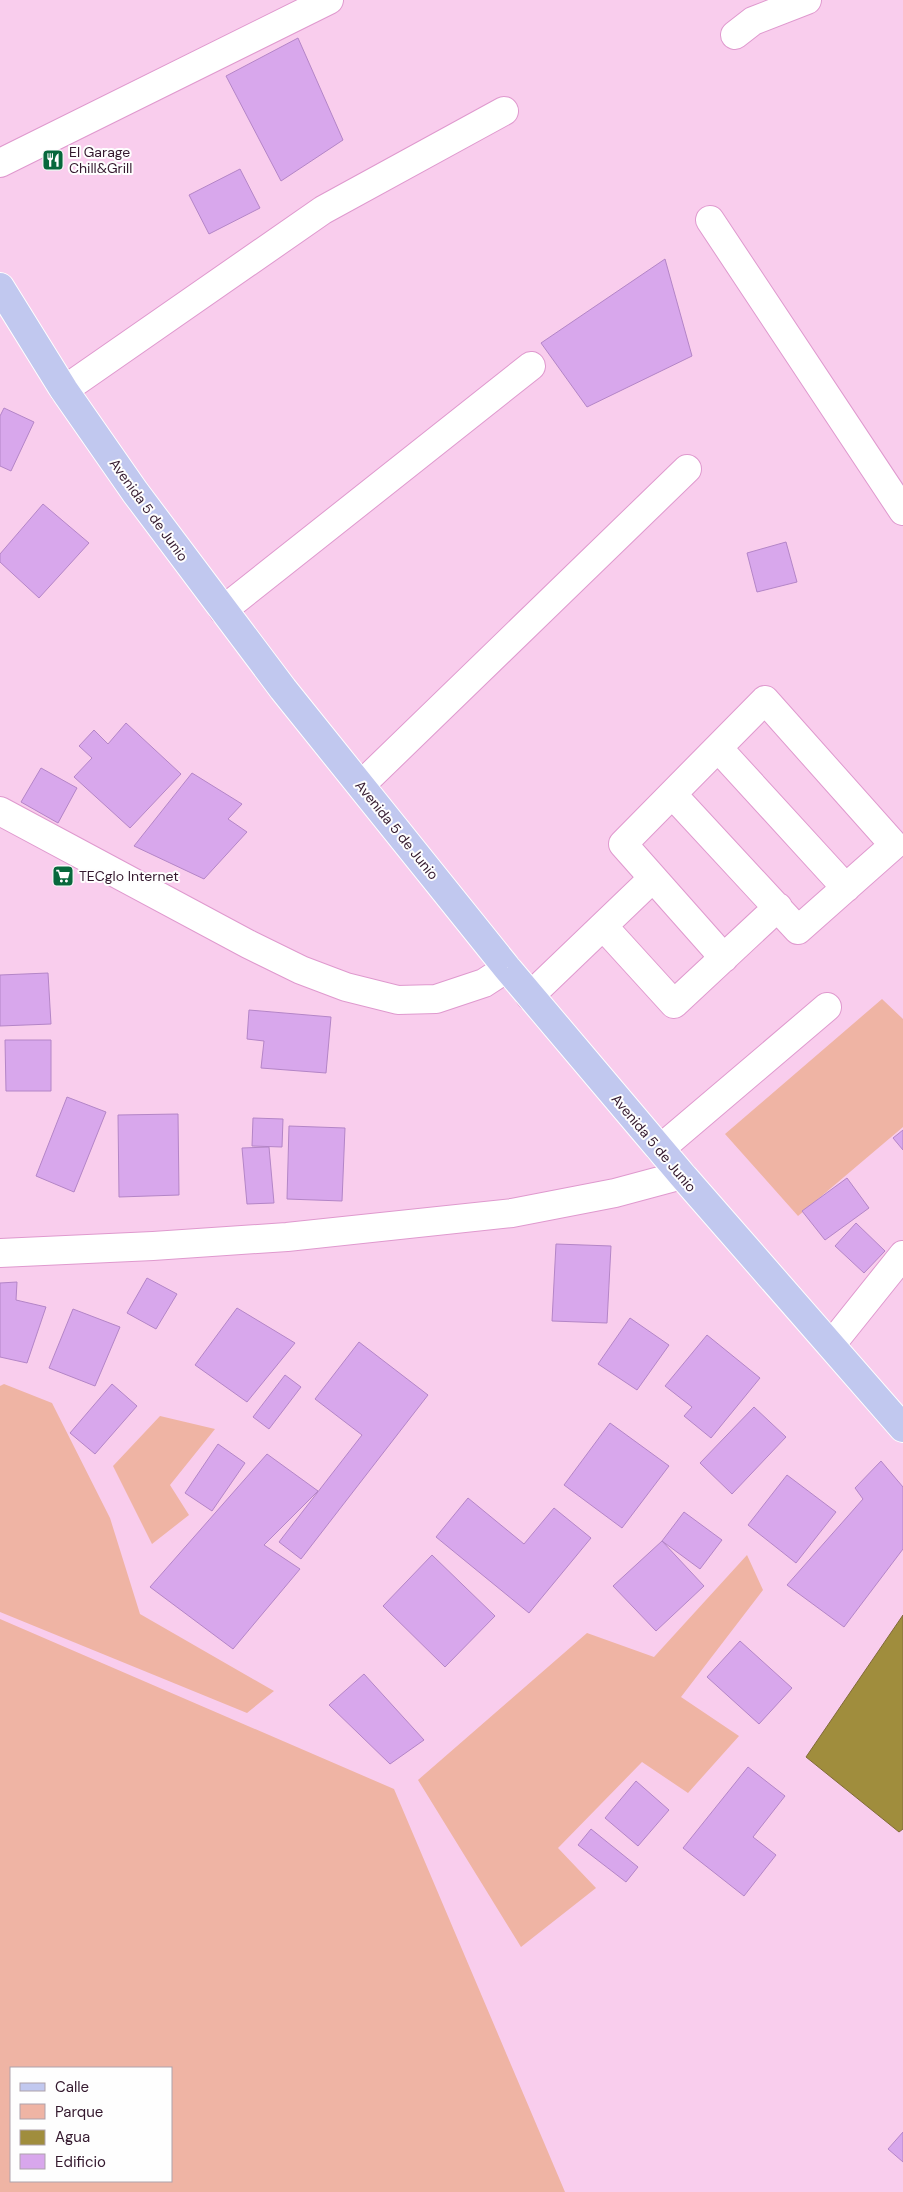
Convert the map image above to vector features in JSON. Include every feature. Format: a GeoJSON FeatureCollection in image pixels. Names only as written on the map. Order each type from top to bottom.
{"type":"FeatureCollection","features":[{"type":"Feature","properties":{"kind":"main road","name":"Avenida 5 de Junio"},"geometry":{"type":"LineString","coordinates":[[0,287],[64,390],[135,492],[223,610],[360,785],[530,996],[660,1150],[831,1345]]}},
{"type":"Feature","properties":{"kind":"main road"},"geometry":{"type":"LineString","coordinates":[[831,1345],[903,1410]]}},
{"type":"Feature","properties":{"kind":"main road"},"geometry":{"type":"LineString","coordinates":[[831,1345],[903,1428]]}},
{"type":"Feature","properties":{"kind":"street"},"geometry":{"type":"LineString","coordinates":[[0,163],[328,0]]}},
{"type":"Feature","properties":{"kind":"street"},"geometry":{"type":"LineString","coordinates":[[735,36],[753,22],[807,0]]}},
{"type":"Feature","properties":{"kind":"street"},"geometry":{"type":"LineString","coordinates":[[64,390],[323,210],[504,111]]}},
{"type":"Feature","properties":{"kind":"street"},"geometry":{"type":"LineString","coordinates":[[710,220],[903,511]]}},
{"type":"Feature","properties":{"kind":"street"},"geometry":{"type":"LineString","coordinates":[[223,610],[531,366]]}},
{"type":"Feature","properties":{"kind":"street"},"geometry":{"type":"LineString","coordinates":[[360,785],[687,469]]}},
{"type":"Feature","properties":{"kind":"street"},"geometry":{"type":"LineString","coordinates":[[673,795],[798,930],[894,845],[765,700],[623,844],[652,879],[724,958]]}},
{"type":"Feature","properties":{"kind":"street"},"geometry":{"type":"LineString","coordinates":[[718,748],[846,888]]}},
{"type":"Feature","properties":{"kind":"street"},"geometry":{"type":"LineString","coordinates":[[0,811],[248,944],[301,970],[346,987],[398,1000],[436,999],[484,983],[507,968]]}},
{"type":"Feature","properties":{"kind":"street"},"geometry":{"type":"LineString","coordinates":[[530,996],[652,879]]}},
{"type":"Feature","properties":{"kind":"street"},"geometry":{"type":"LineString","coordinates":[[603,926],[674,1004],[778,907]]}},
{"type":"Feature","properties":{"kind":"street"},"geometry":{"type":"LineString","coordinates":[[660,1150],[827,1007]]}},
{"type":"Feature","properties":{"kind":"street"},"geometry":{"type":"LineString","coordinates":[[0,1253],[153,1246],[287,1237],[494,1216],[615,1193],[682,1175]]}},
{"type":"Feature","properties":{"kind":"street"},"geometry":{"type":"LineString","coordinates":[[831,1345],[903,1255]]}},
{"type":"Feature","properties":{"kind":"green space"},"geometry":{"type":"Polygon","coordinates":[[[882,999],[903,1019],[903,1127],[798,1216],[725,1134],[882,999]]]}},
{"type":"Feature","properties":{"kind":"green space"},"geometry":{"type":"Polygon","coordinates":[[[4,1384],[52,1403],[110,1518],[140,1614],[274,1691],[247,1713],[0,1612],[0,1386],[4,1384]]]}},
{"type":"Feature","properties":{"kind":"green space"},"geometry":{"type":"Polygon","coordinates":[[[160,1416],[215,1429],[170,1485],[189,1515],[152,1544],[113,1466],[160,1416]]]}},
{"type":"Feature","properties":{"kind":"green space"},"geometry":{"type":"Polygon","coordinates":[[[747,1555],[763,1590],[681,1697],[739,1736],[688,1793],[642,1762],[558,1848],[596,1888],[521,1947],[418,1780],[587,1633],[654,1657],[747,1555]]]}},
{"type":"Feature","properties":{"kind":"green space"},"geometry":{"type":"Polygon","coordinates":[[[0,1619],[394,1789],[565,2192],[0,2192],[0,1619]]]}},
{"type":"Feature","properties":{"kind":"water"},"geometry":{"type":"Polygon","coordinates":[[[903,1615],[903,1829],[899,1832],[806,1757],[903,1615]]]}},
{"type":"Feature","properties":{"kind":"building"},"geometry":{"type":"Polygon","coordinates":[[[298,38],[343,140],[281,181],[226,76],[298,38]]]}},
{"type":"Feature","properties":{"kind":"building"},"geometry":{"type":"Polygon","coordinates":[[[240,169],[260,208],[209,234],[189,195],[240,169]]]}},
{"type":"Feature","properties":{"kind":"building"},"geometry":{"type":"Polygon","coordinates":[[[665,259],[692,356],[587,407],[541,343],[665,259]]]}},
{"type":"Feature","properties":{"kind":"building"},"geometry":{"type":"Polygon","coordinates":[[[4,408],[34,422],[11,471],[0,466],[0,416],[4,408]]]}},
{"type":"Feature","properties":{"kind":"building"},"geometry":{"type":"Polygon","coordinates":[[[43,504],[89,543],[39,598],[0,562],[0,554],[43,504]]]}},
{"type":"Feature","properties":{"kind":"building"},"geometry":{"type":"Polygon","coordinates":[[[786,542],[797,582],[757,592],[747,553],[786,542]]]}},
{"type":"Feature","properties":{"kind":"building"},"geometry":{"type":"Polygon","coordinates":[[[126,723],[181,774],[130,828],[74,777],[92,758],[79,746],[94,730],[108,744],[126,723]]]}},
{"type":"Feature","properties":{"kind":"building"},"geometry":{"type":"Polygon","coordinates":[[[41,768],[77,788],[58,823],[21,802],[41,768]]]}},
{"type":"Feature","properties":{"kind":"building"},"geometry":{"type":"Polygon","coordinates":[[[192,773],[242,804],[228,819],[247,832],[204,879],[134,846],[192,773]]]}},
{"type":"Feature","properties":{"kind":"building"},"geometry":{"type":"Polygon","coordinates":[[[48,973],[51,1024],[0,1026],[0,975],[48,973]]]}},
{"type":"Feature","properties":{"kind":"building"},"geometry":{"type":"Polygon","coordinates":[[[249,1010],[331,1017],[326,1073],[261,1068],[264,1041],[247,1039],[249,1010]]]}},
{"type":"Feature","properties":{"kind":"building"},"geometry":{"type":"Polygon","coordinates":[[[5,1040],[51,1040],[51,1091],[6,1091],[5,1040]]]}},
{"type":"Feature","properties":{"kind":"building"},"geometry":{"type":"Polygon","coordinates":[[[67,1097],[106,1112],[74,1192],[36,1176],[67,1097]]]}},
{"type":"Feature","properties":{"kind":"building"},"geometry":{"type":"Polygon","coordinates":[[[178,1114],[179,1195],[119,1197],[118,1115],[178,1114]]]}},
{"type":"Feature","properties":{"kind":"building"},"geometry":{"type":"Polygon","coordinates":[[[253,1118],[283,1119],[282,1147],[252,1146],[253,1118]]]}},
{"type":"Feature","properties":{"kind":"building"},"geometry":{"type":"Polygon","coordinates":[[[289,1126],[345,1128],[342,1201],[287,1199],[289,1126]]]}},
{"type":"Feature","properties":{"kind":"building"},"geometry":{"type":"Polygon","coordinates":[[[903,1130],[903,1150],[893,1138],[903,1130]]]}},
{"type":"Feature","properties":{"kind":"building"},"geometry":{"type":"Polygon","coordinates":[[[269,1147],[274,1203],[247,1204],[242,1148],[269,1147]]]}},
{"type":"Feature","properties":{"kind":"building"},"geometry":{"type":"Polygon","coordinates":[[[847,1178],[869,1208],[825,1240],[802,1211],[847,1178]]]}},
{"type":"Feature","properties":{"kind":"building"},"geometry":{"type":"Polygon","coordinates":[[[856,1223],[885,1251],[864,1273],[835,1246],[856,1223]]]}},
{"type":"Feature","properties":{"kind":"building"},"geometry":{"type":"Polygon","coordinates":[[[556,1244],[611,1246],[607,1323],[552,1321],[556,1244]]]}},
{"type":"Feature","properties":{"kind":"building"},"geometry":{"type":"Polygon","coordinates":[[[147,1278],[177,1294],[156,1329],[127,1313],[147,1278]]]}},
{"type":"Feature","properties":{"kind":"building"},"geometry":{"type":"Polygon","coordinates":[[[17,1282],[16,1300],[46,1307],[27,1363],[0,1357],[0,1283],[17,1282]]]}},
{"type":"Feature","properties":{"kind":"building"},"geometry":{"type":"Polygon","coordinates":[[[237,1308],[295,1343],[247,1402],[195,1365],[237,1308]]]}},
{"type":"Feature","properties":{"kind":"building"},"geometry":{"type":"Polygon","coordinates":[[[73,1309],[120,1327],[95,1386],[49,1368],[73,1309]]]}},
{"type":"Feature","properties":{"kind":"building"},"geometry":{"type":"Polygon","coordinates":[[[630,1318],[669,1345],[637,1390],[598,1364],[630,1318]]]}},
{"type":"Feature","properties":{"kind":"building"},"geometry":{"type":"Polygon","coordinates":[[[707,1335],[760,1378],[711,1438],[684,1416],[692,1407],[665,1386],[707,1335]]]}},
{"type":"Feature","properties":{"kind":"building"},"geometry":{"type":"Polygon","coordinates":[[[359,1342],[428,1395],[301,1559],[279,1542],[362,1435],[315,1399],[359,1342]]]}},
{"type":"Feature","properties":{"kind":"building"},"geometry":{"type":"Polygon","coordinates":[[[285,1375],[301,1387],[269,1429],[253,1417],[285,1375]]]}},
{"type":"Feature","properties":{"kind":"building"},"geometry":{"type":"Polygon","coordinates":[[[112,1384],[137,1406],[95,1454],[70,1433],[112,1384]]]}},
{"type":"Feature","properties":{"kind":"building"},"geometry":{"type":"Polygon","coordinates":[[[754,1407],[786,1437],[732,1494],[700,1463],[754,1407]]]}},
{"type":"Feature","properties":{"kind":"building"},"geometry":{"type":"Polygon","coordinates":[[[610,1423],[669,1466],[622,1528],[564,1485],[610,1423]]]}},
{"type":"Feature","properties":{"kind":"building"},"geometry":{"type":"Polygon","coordinates":[[[218,1444],[245,1463],[212,1511],[185,1493],[218,1444]]]}},
{"type":"Feature","properties":{"kind":"building"},"geometry":{"type":"Polygon","coordinates":[[[267,1454],[318,1491],[264,1545],[300,1569],[233,1649],[150,1587],[267,1454]]]}},
{"type":"Feature","properties":{"kind":"building"},"geometry":{"type":"Polygon","coordinates":[[[881,1461],[903,1487],[903,1549],[844,1627],[787,1585],[863,1499],[855,1488],[881,1461]]]}},
{"type":"Feature","properties":{"kind":"building"},"geometry":{"type":"Polygon","coordinates":[[[787,1475],[836,1512],[796,1563],[748,1525],[787,1475]]]}},
{"type":"Feature","properties":{"kind":"building"},"geometry":{"type":"Polygon","coordinates":[[[468,1498],[524,1544],[554,1508],[591,1538],[529,1613],[436,1537],[468,1498]]]}},
{"type":"Feature","properties":{"kind":"building"},"geometry":{"type":"Polygon","coordinates":[[[684,1512],[722,1540],[700,1569],[662,1541],[684,1512]]]}},
{"type":"Feature","properties":{"kind":"building"},"geometry":{"type":"Polygon","coordinates":[[[662,1541],[704,1586],[656,1631],[613,1586],[662,1541]]]}},
{"type":"Feature","properties":{"kind":"building"},"geometry":{"type":"Polygon","coordinates":[[[432,1555],[495,1616],[445,1667],[383,1606],[432,1555]]]}},
{"type":"Feature","properties":{"kind":"building"},"geometry":{"type":"Polygon","coordinates":[[[740,1641],[792,1688],[759,1724],[707,1677],[740,1641]]]}},
{"type":"Feature","properties":{"kind":"building"},"geometry":{"type":"Polygon","coordinates":[[[364,1674],[424,1740],[390,1764],[329,1705],[364,1674]]]}},
{"type":"Feature","properties":{"kind":"building"},"geometry":{"type":"Polygon","coordinates":[[[748,1767],[785,1796],[753,1837],[776,1855],[744,1896],[683,1848],[748,1767]]]}},
{"type":"Feature","properties":{"kind":"building"},"geometry":{"type":"Polygon","coordinates":[[[636,1781],[669,1810],[638,1846],[605,1818],[636,1781]]]}},
{"type":"Feature","properties":{"kind":"building"},"geometry":{"type":"Polygon","coordinates":[[[591,1829],[638,1867],[626,1882],[578,1845],[591,1829]]]}},
{"type":"Feature","properties":{"kind":"building"},"geometry":{"type":"Polygon","coordinates":[[[903,2132],[903,2162],[888,2149],[903,2132]]]}},
{"type":"Feature","properties":{"kind":"place","name":"El Garage Chill&Grill"},"geometry":{"type":"Point","coordinates":[53,160]}},
{"type":"Feature","properties":{"kind":"place","name":"TECglo Internet"},"geometry":{"type":"Point","coordinates":[63,876]}}]}
